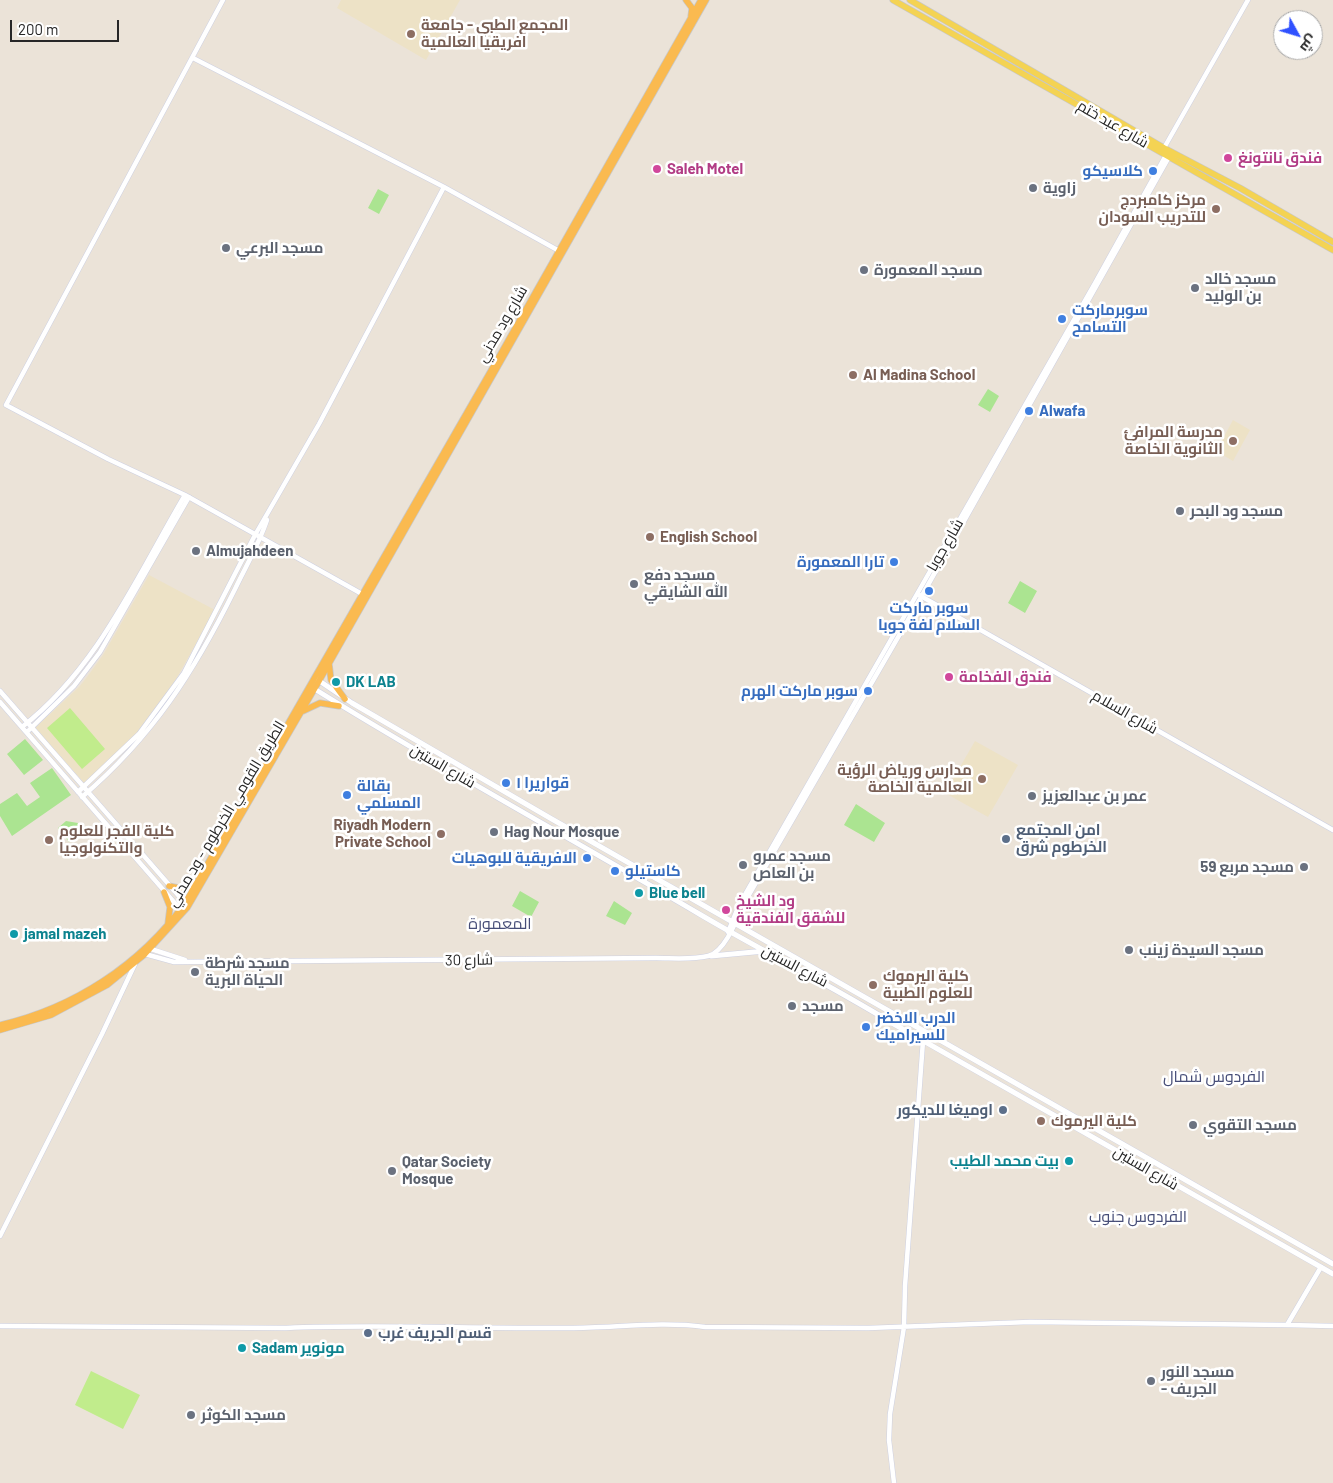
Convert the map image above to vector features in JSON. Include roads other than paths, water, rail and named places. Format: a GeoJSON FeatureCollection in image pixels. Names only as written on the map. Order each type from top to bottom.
{"type":"FeatureCollection","features":[{"type":"Feature","properties":{"kind":"highway"},"geometry":{"type":"LineString","coordinates":[[686,0],[692,8],[691,19]]}},
{"type":"Feature","properties":{"kind":"highway","name":"شارع ود مدني"},"geometry":{"type":"LineString","coordinates":[[327,661],[561,252],[701,1]]}},
{"type":"Feature","properties":{"kind":"highway","name":"شارع ود مدني"},"geometry":{"type":"LineString","coordinates":[[327,661],[362,594],[561,252],[701,1]]}},
{"type":"Feature","properties":{"kind":"highway"},"geometry":{"type":"LineString","coordinates":[[327,661],[331,680],[345,698]]}},
{"type":"Feature","properties":{"kind":"highway","name":"الطريق القومي الخرطوم - ود مدني"},"geometry":{"type":"LineString","coordinates":[[0,1025],[49,1010],[84,993],[131,961],[168,924],[185,903],[199,880],[327,661]]}},
{"type":"Feature","properties":{"kind":"highway","name":"الطريق القومي الخرطوم - ود مدني"},"geometry":{"type":"LineString","coordinates":[[0,1030],[50,1015],[75,1003],[107,985],[151,949],[190,903],[301,712],[312,688]]}},
{"type":"Feature","properties":{"kind":"highway"},"geometry":{"type":"LineString","coordinates":[[301,712],[320,703],[339,706]]}},
{"type":"Feature","properties":{"kind":"highway"},"geometry":{"type":"LineString","coordinates":[[169,886],[184,888],[199,880]]}},
{"type":"Feature","properties":{"kind":"highway"},"geometry":{"type":"LineString","coordinates":[[164,892],[170,907],[168,924]]}},
{"type":"Feature","properties":{"kind":"main road","name":"شارع عبد ختم"},"geometry":{"type":"LineString","coordinates":[[893,0],[1333,250]]}},
{"type":"Feature","properties":{"kind":"main road","name":"شارع عبد ختم"},"geometry":{"type":"LineString","coordinates":[[910,0],[1164,148],[1333,242]]}},
{"type":"Feature","properties":{"kind":"main road"},"geometry":{"type":"LineString","coordinates":[[1010,66],[1014,59]]}},
{"type":"Feature","properties":{"kind":"main road"},"geometry":{"type":"LineString","coordinates":[[1249,202],[1253,196]]}},
{"type":"Feature","properties":{"kind":"main road"},"geometry":{"type":"LineString","coordinates":[[1263,210],[1267,204]]}},
{"type":"Feature","properties":{"kind":"main road","name":"شارع الستين"},"geometry":{"type":"LineString","coordinates":[[317,679],[352,703],[545,815],[1333,1264]]}},
{"type":"Feature","properties":{"kind":"main road","name":"شارع الستين"},"geometry":{"type":"LineString","coordinates":[[312,688],[339,706],[729,932],[835,988],[923,1041],[1333,1274]]}},
{"type":"Feature","properties":{"kind":"main road"},"geometry":{"type":"LineString","coordinates":[[348,710],[352,703]]}},
{"type":"Feature","properties":{"kind":"main road"},"geometry":{"type":"LineString","coordinates":[[355,714],[359,707]]}},
{"type":"Feature","properties":{"kind":"main road"},"geometry":{"type":"LineString","coordinates":[[532,818],[537,810]]}},
{"type":"Feature","properties":{"kind":"main road"},"geometry":{"type":"LineString","coordinates":[[541,823],[545,815]]}},
{"type":"Feature","properties":{"kind":"main road"},"geometry":{"type":"LineString","coordinates":[[710,956],[765,951]]}},
{"type":"Feature","properties":{"kind":"main road"},"geometry":{"type":"LineString","coordinates":[[1243,1223],[1248,1215]]}},
{"type":"Feature","properties":{"kind":"street"},"geometry":{"type":"LineString","coordinates":[[223,0],[6,405],[104,457],[187,496],[362,594]]}},
{"type":"Feature","properties":{"kind":"street"},"geometry":{"type":"LineString","coordinates":[[1164,148],[1248,0]]}},
{"type":"Feature","properties":{"kind":"street"},"geometry":{"type":"LineString","coordinates":[[193,58],[444,187],[561,252]]}},
{"type":"Feature","properties":{"kind":"street","name":"شارع جوبا"},"geometry":{"type":"LineString","coordinates":[[734,922],[1167,156]]}},
{"type":"Feature","properties":{"kind":"street"},"geometry":{"type":"LineString","coordinates":[[78,792],[99,778],[146,735],[180,689],[225,609],[269,514],[319,424],[444,187]]}},
{"type":"Feature","properties":{"kind":"street"},"geometry":{"type":"LineString","coordinates":[[22,727],[74,676],[97,646],[187,496]]}},
{"type":"Feature","properties":{"kind":"street"},"geometry":{"type":"LineString","coordinates":[[26,732],[79,680],[100,652],[187,496]]}},
{"type":"Feature","properties":{"kind":"street","name":"شارع السلام"},"geometry":{"type":"LineString","coordinates":[[919,595],[1333,830]]}},
{"type":"Feature","properties":{"kind":"street"},"geometry":{"type":"LineString","coordinates":[[0,691],[185,903]]}},
{"type":"Feature","properties":{"kind":"street"},"geometry":{"type":"LineString","coordinates":[[0,702],[180,909]]}},
{"type":"Feature","properties":{"kind":"street"},"geometry":{"type":"LineString","coordinates":[[60,772],[66,767]]}},
{"type":"Feature","properties":{"kind":"street"},"geometry":{"type":"LineString","coordinates":[[82,797],[99,778]]}},
{"type":"Feature","properties":{"kind":"street"},"geometry":{"type":"LineString","coordinates":[[710,956],[729,932],[734,922]]}},
{"type":"Feature","properties":{"kind":"street","name":"شارع 30"},"geometry":{"type":"LineString","coordinates":[[151,949],[185,960]]}},
{"type":"Feature","properties":{"kind":"street","name":"شارع 30"},"geometry":{"type":"LineString","coordinates":[[145,954],[168,961],[339,962],[710,956]]}},
{"type":"Feature","properties":{"kind":"street"},"geometry":{"type":"LineString","coordinates":[[0,1236],[102,1034],[134,964]]}},
{"type":"Feature","properties":{"kind":"street"},"geometry":{"type":"LineString","coordinates":[[894,1483],[889,1447],[890,1414],[904,1326],[917,1101],[923,1041]]}},
{"type":"Feature","properties":{"kind":"street"},"geometry":{"type":"LineString","coordinates":[[1287,1325],[1321,1267]]}},
{"type":"Feature","properties":{"kind":"street"},"geometry":{"type":"LineString","coordinates":[[0,1326],[286,1328],[348,1325],[571,1328],[681,1324],[705,1328],[904,1326],[1030,1322],[1333,1326]]}},
{"type":"Feature","properties":{"kind":"place","name":"المجمع الطبي - جامعة افريقيا العالمية"},"geometry":{"type":"Point","coordinates":[411,34]}},
{"type":"Feature","properties":{"kind":"place","name":"فندق نانتونغ"},"geometry":{"type":"Point","coordinates":[1228,158]}},
{"type":"Feature","properties":{"kind":"place","name":"Saleh Motel"},"geometry":{"type":"Point","coordinates":[657,169]}},
{"type":"Feature","properties":{"kind":"place","name":"كلاسيكو"},"geometry":{"type":"Point","coordinates":[1153,171]}},
{"type":"Feature","properties":{"kind":"place","name":"زاوية"},"geometry":{"type":"Point","coordinates":[1033,188]}},
{"type":"Feature","properties":{"kind":"place","name":"مركز كامبردج للتدريب السودان"},"geometry":{"type":"Point","coordinates":[1216,209]}},
{"type":"Feature","properties":{"kind":"place","name":"مسجد البرعي"},"geometry":{"type":"Point","coordinates":[226,248]}},
{"type":"Feature","properties":{"kind":"place","name":"مسجد المعمورة"},"geometry":{"type":"Point","coordinates":[864,270]}},
{"type":"Feature","properties":{"kind":"place","name":"مسجد خالد بن الوليد"},"geometry":{"type":"Point","coordinates":[1195,288]}},
{"type":"Feature","properties":{"kind":"place","name":"سوبرماركت التسامح"},"geometry":{"type":"Point","coordinates":[1062,319]}},
{"type":"Feature","properties":{"kind":"place","name":"Al Madina School"},"geometry":{"type":"Point","coordinates":[853,375]}},
{"type":"Feature","properties":{"kind":"place","name":"Alwafa"},"geometry":{"type":"Point","coordinates":[1029,411]}},
{"type":"Feature","properties":{"kind":"place","name":"مدرسة المرافئ الثانوية الخاصة"},"geometry":{"type":"Point","coordinates":[1233,441]}},
{"type":"Feature","properties":{"kind":"place","name":"مسجد ود البحر"},"geometry":{"type":"Point","coordinates":[1180,511]}},
{"type":"Feature","properties":{"kind":"place","name":"English School"},"geometry":{"type":"Point","coordinates":[650,537]}},
{"type":"Feature","properties":{"kind":"place","name":"Almujahdeen"},"geometry":{"type":"Point","coordinates":[196,551]}},
{"type":"Feature","properties":{"kind":"place","name":"تارا المعمورة"},"geometry":{"type":"Point","coordinates":[894,562]}},
{"type":"Feature","properties":{"kind":"place","name":"مسجد دفع الله الشايقي"},"geometry":{"type":"Point","coordinates":[634,584]}},
{"type":"Feature","properties":{"kind":"place","name":"سوبر ماركت السلام لفة جوبا"},"geometry":{"type":"Point","coordinates":[929,591]}},
{"type":"Feature","properties":{"kind":"place","name":"فندق الفخامة"},"geometry":{"type":"Point","coordinates":[949,677]}},
{"type":"Feature","properties":{"kind":"place","name":"DK LAB"},"geometry":{"type":"Point","coordinates":[336,682]}},
{"type":"Feature","properties":{"kind":"place","name":"سوبر ماركت الهرم"},"geometry":{"type":"Point","coordinates":[868,691]}},
{"type":"Feature","properties":{"kind":"place","name":"مدارس ورياض الرؤية العالمية الخاصة"},"geometry":{"type":"Point","coordinates":[982,779]}},
{"type":"Feature","properties":{"kind":"place","name":"قواريرا ١"},"geometry":{"type":"Point","coordinates":[506,783]}},
{"type":"Feature","properties":{"kind":"place","name":"بقالة المسلمي"},"geometry":{"type":"Point","coordinates":[347,795]}},
{"type":"Feature","properties":{"kind":"place","name":"عمر بن عبدالعزيز"},"geometry":{"type":"Point","coordinates":[1032,796]}},
{"type":"Feature","properties":{"kind":"place","name":"Hag Nour Mosque"},"geometry":{"type":"Point","coordinates":[494,832]}},
{"type":"Feature","properties":{"kind":"place","name":"Riyadh Modern Private School"},"geometry":{"type":"Point","coordinates":[441,834]}},
{"type":"Feature","properties":{"kind":"place","name":"امن المجتمع الخرطوم شرق"},"geometry":{"type":"Point","coordinates":[1006,839]}},
{"type":"Feature","properties":{"kind":"place","name":"كلية الفجر للعلوم والتكنولوجيا"},"geometry":{"type":"Point","coordinates":[49,840]}},
{"type":"Feature","properties":{"kind":"place","name":"الافريقية للبوهيات"},"geometry":{"type":"Point","coordinates":[587,858]}},
{"type":"Feature","properties":{"kind":"place","name":"مسجد عمرو بن العاص"},"geometry":{"type":"Point","coordinates":[743,865]}},
{"type":"Feature","properties":{"kind":"place","name":"مسجد مربع 59"},"geometry":{"type":"Point","coordinates":[1304,867]}},
{"type":"Feature","properties":{"kind":"place","name":"كاستيلو"},"geometry":{"type":"Point","coordinates":[615,871]}},
{"type":"Feature","properties":{"kind":"place","name":"Blue bell"},"geometry":{"type":"Point","coordinates":[639,893]}},
{"type":"Feature","properties":{"kind":"place","name":"ود الشيخ للشقق الفندقية"},"geometry":{"type":"Point","coordinates":[726,910]}},
{"type":"Feature","properties":{"kind":"place","name":"jamal mazeh"},"geometry":{"type":"Point","coordinates":[14,934]}},
{"type":"Feature","properties":{"kind":"place","name":"مسجد السيدة زينب"},"geometry":{"type":"Point","coordinates":[1129,950]}},
{"type":"Feature","properties":{"kind":"place","name":"مسجد شرطة الحياة البرية"},"geometry":{"type":"Point","coordinates":[195,972]}},
{"type":"Feature","properties":{"kind":"place","name":"كلية اليرموك للعلوم الطبية"},"geometry":{"type":"Point","coordinates":[873,985]}},
{"type":"Feature","properties":{"kind":"place","name":"مسجد"},"geometry":{"type":"Point","coordinates":[792,1006]}},
{"type":"Feature","properties":{"kind":"place","name":"الدرب الاخضر للسيراميك"},"geometry":{"type":"Point","coordinates":[866,1027]}},
{"type":"Feature","properties":{"kind":"place","name":"اوميغا للديكور"},"geometry":{"type":"Point","coordinates":[1003,1110]}},
{"type":"Feature","properties":{"kind":"place","name":"كلية اليرموك"},"geometry":{"type":"Point","coordinates":[1041,1121]}},
{"type":"Feature","properties":{"kind":"place","name":"مسجد التقوي"},"geometry":{"type":"Point","coordinates":[1193,1125]}},
{"type":"Feature","properties":{"kind":"place","name":"بيت محمد الطيب"},"geometry":{"type":"Point","coordinates":[1069,1161]}},
{"type":"Feature","properties":{"kind":"place","name":"Qatar Society Mosque"},"geometry":{"type":"Point","coordinates":[392,1171]}},
{"type":"Feature","properties":{"kind":"place","name":"قسم الجريف غرب"},"geometry":{"type":"Point","coordinates":[368,1333]}},
{"type":"Feature","properties":{"kind":"place","name":"Sadam مونوير"},"geometry":{"type":"Point","coordinates":[242,1348]}},
{"type":"Feature","properties":{"kind":"place","name":"مسجد النور - الجريف"},"geometry":{"type":"Point","coordinates":[1151,1381]}},
{"type":"Feature","properties":{"kind":"place","name":"مسجد الكوثر"},"geometry":{"type":"Point","coordinates":[191,1415]}},
{"type":"Feature","properties":{"kind":"district","name":"المعمورة"},"geometry":{"type":"Point","coordinates":[500,924]}},
{"type":"Feature","properties":{"kind":"district","name":"الفردوس شمال"},"geometry":{"type":"Point","coordinates":[1214,1077]}},
{"type":"Feature","properties":{"kind":"district","name":"الفردوس جنوب"},"geometry":{"type":"Point","coordinates":[1138,1217]}}]}
